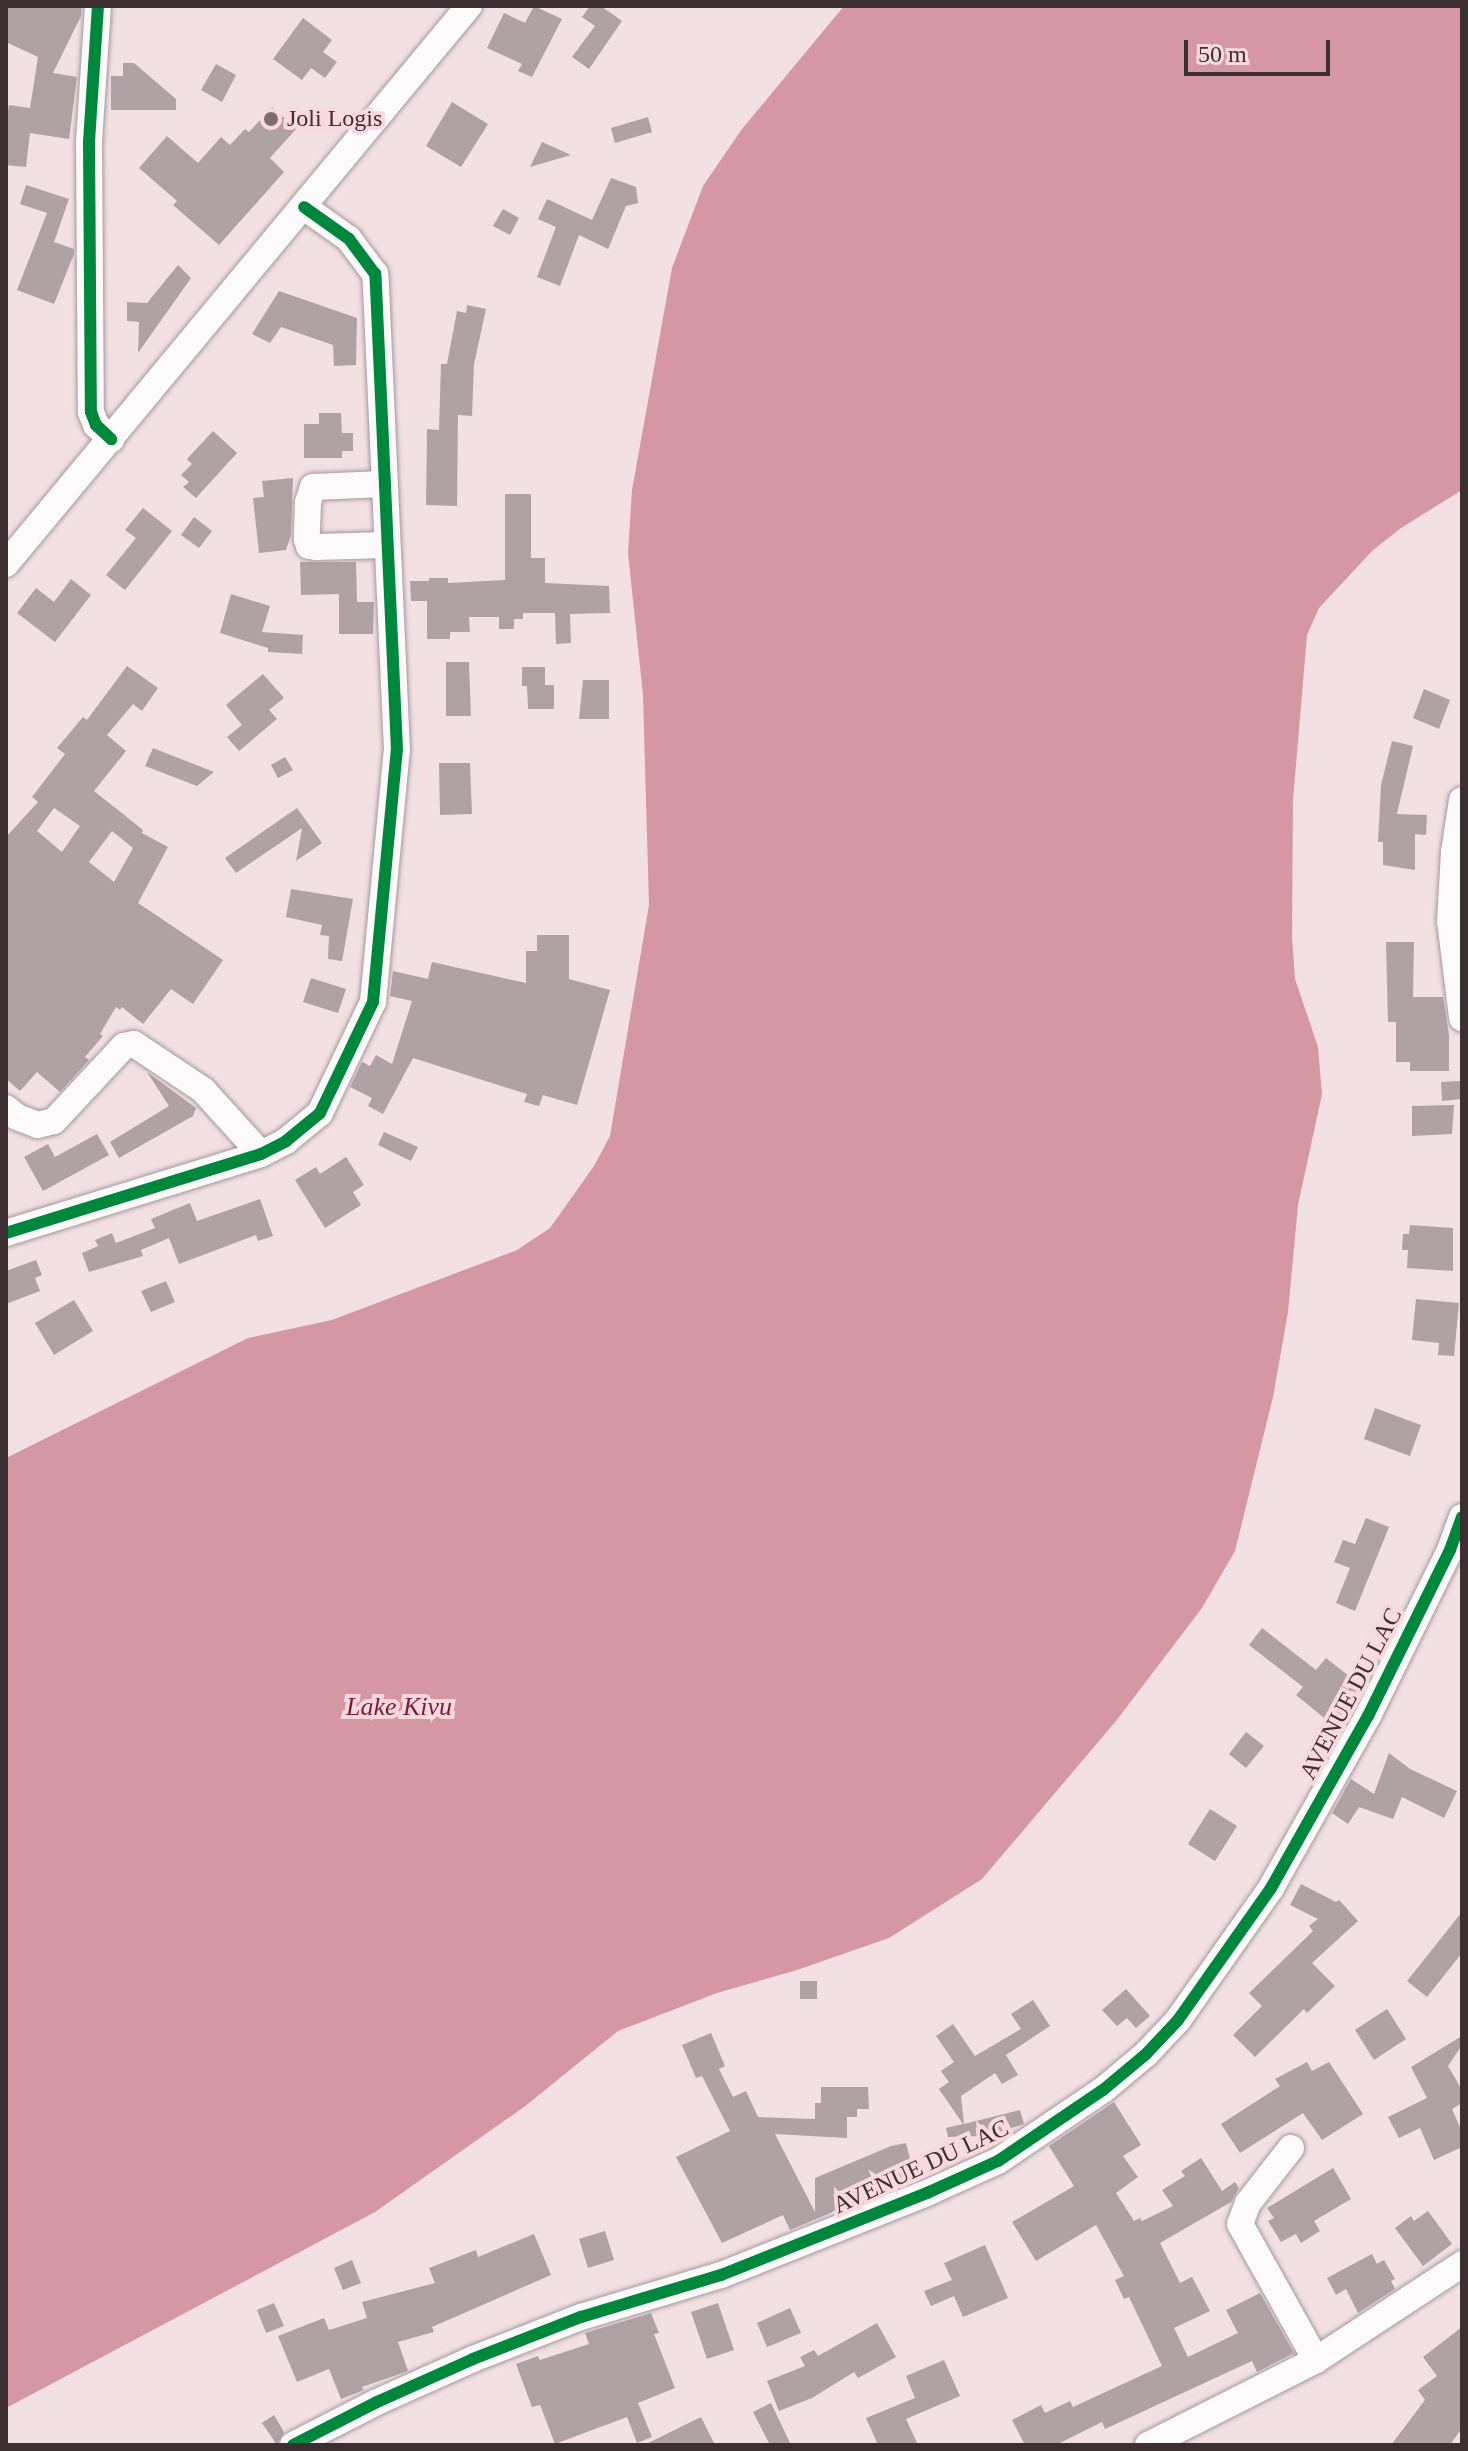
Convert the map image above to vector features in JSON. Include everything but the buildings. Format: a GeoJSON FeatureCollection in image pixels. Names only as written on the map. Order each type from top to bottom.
{"type":"FeatureCollection","features":[{"type":"Feature","properties":{"kind":"street"},"geometry":{"type":"LineString","coordinates":[[98,6],[89,142],[91,412],[96,425],[111,439]]}},
{"type":"Feature","properties":{"kind":"street"},"geometry":{"type":"LineString","coordinates":[[6,564],[469,6]]}},
{"type":"Feature","properties":{"kind":"street"},"geometry":{"type":"LineString","coordinates":[[6,1233],[261,1154],[286,1141],[320,1113],[373,1002],[397,750],[375,274],[349,239],[304,207]]}},
{"type":"Feature","properties":{"kind":"street"},"geometry":{"type":"LineString","coordinates":[[384,484],[313,487],[308,502],[307,539],[309,546],[316,547],[386,545]]}},
{"type":"Feature","properties":{"kind":"street"},"geometry":{"type":"LineString","coordinates":[[1462,800],[1454,852],[1450,921],[1462,1018]]}},
{"type":"Feature","properties":{"kind":"street"},"geometry":{"type":"LineString","coordinates":[[6,1108],[17,1117],[38,1125],[54,1121],[124,1046],[134,1044],[203,1090],[261,1154]]}},
{"type":"Feature","properties":{"kind":"street","name":"AVENUE DU LAC"},"geometry":{"type":"LineString","coordinates":[[293,2445],[377,2402],[473,2359],[581,2317],[721,2275],[927,2193],[998,2161],[1103,2090],[1146,2054],[1178,2020],[1271,1888],[1368,1716],[1450,1550],[1462,1517]]}},
{"type":"Feature","properties":{"kind":"street"},"geometry":{"type":"LineString","coordinates":[[1291,2148],[1248,2203],[1240,2224],[1316,2360]]}},
{"type":"Feature","properties":{"kind":"street"},"geometry":{"type":"LineString","coordinates":[[1148,2445],[1316,2360],[1462,2264]]}},
{"type":"Feature","properties":{"kind":"water","name":"Lake Kivu"},"geometry":{"type":"Polygon","coordinates":[[[844,6],[1462,6],[1462,490],[1401,528],[1372,551],[1319,608],[1307,635],[1293,800],[1292,937],[1295,979],[1318,1047],[1322,1094],[1298,1205],[1288,1312],[1273,1397],[1235,1551],[1202,1608],[1116,1721],[982,1879],[889,1938],[797,1970],[717,1993],[618,2031],[524,2107],[375,2212],[6,2408],[6,1458],[248,1338],[332,1320],[517,1250],[550,1228],[594,1166],[610,1136],[649,905],[643,695],[628,553],[632,490],[672,268],[703,186],[742,129],[844,6]]]}},
{"type":"Feature","properties":{"kind":"cycle path"},"geometry":{"type":"LineString","coordinates":[[98,6],[89,142],[91,412],[96,425],[111,439]]}},
{"type":"Feature","properties":{"kind":"cycle path"},"geometry":{"type":"LineString","coordinates":[[6,1233],[261,1154],[286,1141],[320,1113],[373,1002],[397,750],[375,274],[349,239],[304,207]]}},
{"type":"Feature","properties":{"kind":"cycle path"},"geometry":{"type":"LineString","coordinates":[[293,2445],[377,2402],[473,2359],[581,2317],[721,2275],[927,2193],[998,2161],[1103,2090],[1146,2054],[1178,2020],[1271,1888],[1368,1716],[1450,1550],[1462,1517]]}},
{"type":"Feature","properties":{"kind":"place","name":"Joli Logis"},"geometry":{"type":"Point","coordinates":[271,119]}}]}
